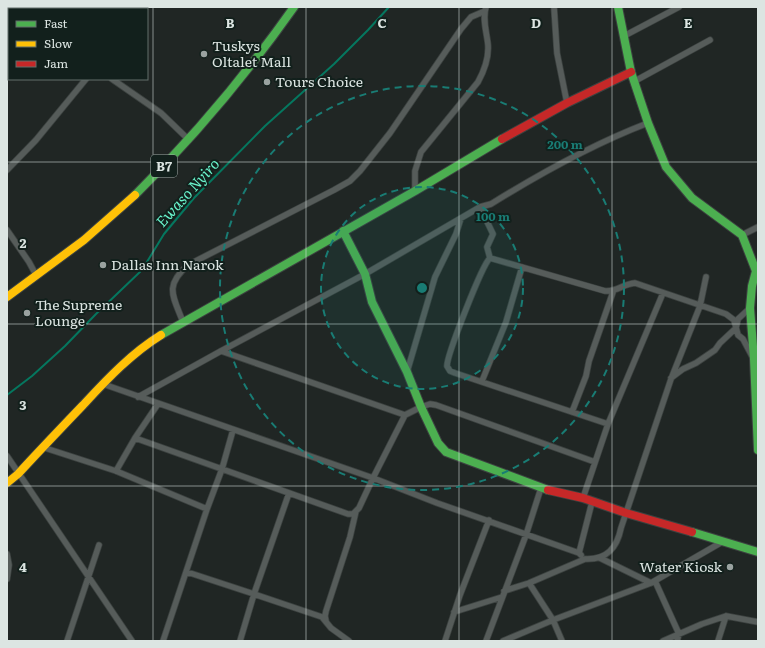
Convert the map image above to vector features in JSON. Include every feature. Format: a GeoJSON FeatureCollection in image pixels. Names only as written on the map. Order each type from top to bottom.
{"type":"FeatureCollection","features":[{"type":"Feature","properties":{"kind":"main road","name":"B7"},"geometry":{"type":"LineString","coordinates":[[7,297],[80,244],[109,219],[157,173],[189,140],[250,69],[294,7]]}},
{"type":"Feature","properties":{"kind":"main road"},"geometry":{"type":"LineString","coordinates":[[618,7],[631,72],[648,123],[666,167],[674,179],[692,198],[742,235],[756,271],[752,286],[750,308],[758,450]]}},
{"type":"Feature","properties":{"kind":"main road"},"geometry":{"type":"LineString","coordinates":[[7,484],[103,384],[148,343],[415,191],[567,102],[631,72]]}},
{"type":"Feature","properties":{"kind":"main road"},"geometry":{"type":"LineString","coordinates":[[343,231],[365,274],[372,302],[407,372],[438,443],[446,452],[541,488],[583,498],[626,514],[758,552]]}},
{"type":"Feature","properties":{"kind":"street"},"geometry":{"type":"LineString","coordinates":[[554,7],[557,53],[567,102]]}},
{"type":"Feature","properties":{"kind":"street"},"geometry":{"type":"LineString","coordinates":[[624,36],[679,7]]}},
{"type":"Feature","properties":{"kind":"street"},"geometry":{"type":"LineString","coordinates":[[183,322],[172,295],[172,290],[175,278],[183,269],[188,265],[350,181],[360,172],[390,133],[461,29],[471,17],[485,9],[485,29],[488,46],[488,58],[484,70],[478,82],[421,152],[415,171],[415,191]]}},
{"type":"Feature","properties":{"kind":"street"},"geometry":{"type":"LineString","coordinates":[[635,81],[710,40]]}},
{"type":"Feature","properties":{"kind":"street"},"geometry":{"type":"LineString","coordinates":[[7,170],[36,140],[85,80]]}},
{"type":"Feature","properties":{"kind":"street"},"geometry":{"type":"LineString","coordinates":[[113,80],[161,113],[189,140]]}},
{"type":"Feature","properties":{"kind":"street"},"geometry":{"type":"LineString","coordinates":[[138,397],[220,351],[365,274],[480,207],[491,204],[562,162],[605,141],[648,123]]}},
{"type":"Feature","properties":{"kind":"street"},"geometry":{"type":"LineString","coordinates":[[480,207],[492,234],[487,247],[490,258]]}},
{"type":"Feature","properties":{"kind":"street"},"geometry":{"type":"LineString","coordinates":[[407,372],[435,277],[456,234],[461,218]]}},
{"type":"Feature","properties":{"kind":"street"},"geometry":{"type":"LineString","coordinates":[[742,235],[758,227]]}},
{"type":"Feature","properties":{"kind":"street"},"geometry":{"type":"LineString","coordinates":[[7,230],[36,275]]}},
{"type":"Feature","properties":{"kind":"street"},"geometry":{"type":"LineString","coordinates":[[490,258],[613,292]]}},
{"type":"Feature","properties":{"kind":"street"},"geometry":{"type":"LineString","coordinates":[[490,258],[484,265],[451,350],[447,364],[450,371],[608,424]]}},
{"type":"Feature","properties":{"kind":"street"},"geometry":{"type":"LineString","coordinates":[[482,381],[506,322],[522,267]]}},
{"type":"Feature","properties":{"kind":"street"},"geometry":{"type":"LineString","coordinates":[[504,591],[529,583],[585,559],[594,560],[600,558],[615,547],[671,379],[700,306],[706,277]]}},
{"type":"Feature","properties":{"kind":"street"},"geometry":{"type":"LineString","coordinates":[[572,412],[586,376],[589,361],[613,292],[626,284],[635,284],[730,317],[734,320],[738,335],[743,339],[754,359]]}},
{"type":"Feature","properties":{"kind":"street"},"geometry":{"type":"LineString","coordinates":[[583,498],[608,424],[663,293]]}},
{"type":"Feature","properties":{"kind":"street"},"geometry":{"type":"LineString","coordinates":[[671,379],[716,350],[720,343],[736,328],[738,319],[750,308]]}},
{"type":"Feature","properties":{"kind":"street"},"geometry":{"type":"LineString","coordinates":[[220,351],[405,416]]}},
{"type":"Feature","properties":{"kind":"street"},"geometry":{"type":"LineString","coordinates":[[103,384],[373,478],[437,503],[489,520],[526,535],[579,553],[585,559]]}},
{"type":"Feature","properties":{"kind":"street"},"geometry":{"type":"LineString","coordinates":[[116,471],[135,438],[158,404]]}},
{"type":"Feature","properties":{"kind":"street"},"geometry":{"type":"LineString","coordinates":[[327,624],[325,616],[326,611],[350,537],[356,511],[405,416],[421,407],[430,404],[436,405],[595,462]]}},
{"type":"Feature","properties":{"kind":"street"},"geometry":{"type":"LineString","coordinates":[[163,641],[207,509],[222,469],[233,430]]}},
{"type":"Feature","properties":{"kind":"street"},"geometry":{"type":"LineString","coordinates":[[135,438],[348,514],[353,514],[356,511]]}},
{"type":"Feature","properties":{"kind":"street"},"geometry":{"type":"LineString","coordinates":[[42,447],[116,471],[207,509]]}},
{"type":"Feature","properties":{"kind":"street"},"geometry":{"type":"LineString","coordinates":[[7,456],[132,641]]}},
{"type":"Feature","properties":{"kind":"street"},"geometry":{"type":"LineString","coordinates":[[486,641],[526,535],[541,488]]}},
{"type":"Feature","properties":{"kind":"street"},"geometry":{"type":"LineString","coordinates":[[240,641],[254,594],[289,493]]}},
{"type":"Feature","properties":{"kind":"street"},"geometry":{"type":"LineString","coordinates":[[579,553],[592,502]]}},
{"type":"Feature","properties":{"kind":"street"},"geometry":{"type":"LineString","coordinates":[[445,641],[454,612],[489,520]]}},
{"type":"Feature","properties":{"kind":"street"},"geometry":{"type":"LineString","coordinates":[[503,641],[553,620],[653,582],[722,542]]}},
{"type":"Feature","properties":{"kind":"street"},"geometry":{"type":"LineString","coordinates":[[67,641],[99,545]]}},
{"type":"Feature","properties":{"kind":"street"},"geometry":{"type":"LineString","coordinates":[[7,554],[10,565],[7,579]]}},
{"type":"Feature","properties":{"kind":"street"},"geometry":{"type":"LineString","coordinates":[[600,558],[653,582],[679,634],[677,641]]}},
{"type":"Feature","properties":{"kind":"street"},"geometry":{"type":"LineString","coordinates":[[186,572],[322,618],[327,624],[349,641]]}},
{"type":"Feature","properties":{"kind":"street"},"geometry":{"type":"LineString","coordinates":[[529,583],[553,620],[562,641]]}},
{"type":"Feature","properties":{"kind":"street"},"geometry":{"type":"LineString","coordinates":[[454,612],[502,597]]}},
{"type":"Feature","properties":{"kind":"street"},"geometry":{"type":"LineString","coordinates":[[718,641],[726,616]]}},
{"type":"Feature","properties":{"kind":"street"},"geometry":{"type":"LineString","coordinates":[[663,641],[702,624],[726,616],[758,622]]}},
{"type":"Feature","properties":{"kind":"waterway","name":"Ewaso Nyiro"},"geometry":{"type":"LineString","coordinates":[[7,395],[32,376],[65,346],[142,270],[164,234],[194,198],[265,126],[334,64],[389,7]]}},
{"type":"Feature","properties":{"kind":"traffic: fast"},"geometry":{"type":"LineString","coordinates":[[135,195],[178,151],[219,105],[294,7]]}},
{"type":"Feature","properties":{"kind":"traffic: fast"},"geometry":{"type":"LineString","coordinates":[[618,7],[631,72],[648,123],[666,167],[692,198],[742,235],[756,271],[752,286],[750,308],[758,450]]}},
{"type":"Feature","properties":{"kind":"traffic: fast"},"geometry":{"type":"LineString","coordinates":[[161,335],[415,191],[502,139]]}},
{"type":"Feature","properties":{"kind":"traffic: fast"},"geometry":{"type":"LineString","coordinates":[[343,231],[365,274],[372,302],[407,372],[438,443],[446,452],[548,490]]}},
{"type":"Feature","properties":{"kind":"traffic: fast"},"geometry":{"type":"LineString","coordinates":[[692,532],[758,552]]}},
{"type":"Feature","properties":{"kind":"traffic: slow"},"geometry":{"type":"LineString","coordinates":[[7,297],[84,240],[135,195]]}},
{"type":"Feature","properties":{"kind":"traffic: slow"},"geometry":{"type":"LineString","coordinates":[[7,483],[18,474],[112,375],[130,358],[161,335]]}},
{"type":"Feature","properties":{"kind":"traffic: jam"},"geometry":{"type":"LineString","coordinates":[[502,139],[567,103],[631,72]]}},
{"type":"Feature","properties":{"kind":"traffic: jam"},"geometry":{"type":"LineString","coordinates":[[548,490],[583,498],[626,513],[692,532]]}},
{"type":"Feature","properties":{"kind":"place","name":"Tuskys Oltalet Mall"},"geometry":{"type":"Point","coordinates":[204,54]}},
{"type":"Feature","properties":{"kind":"place","name":"Tours Choice"},"geometry":{"type":"Point","coordinates":[267,82]}},
{"type":"Feature","properties":{"kind":"place","name":"Dallas Inn Narok"},"geometry":{"type":"Point","coordinates":[103,265]}},
{"type":"Feature","properties":{"kind":"place","name":"The Supreme Lounge"},"geometry":{"type":"Point","coordinates":[27,313]}},
{"type":"Feature","properties":{"kind":"place","name":"Water Kiosk"},"geometry":{"type":"Point","coordinates":[730,567]}}]}
